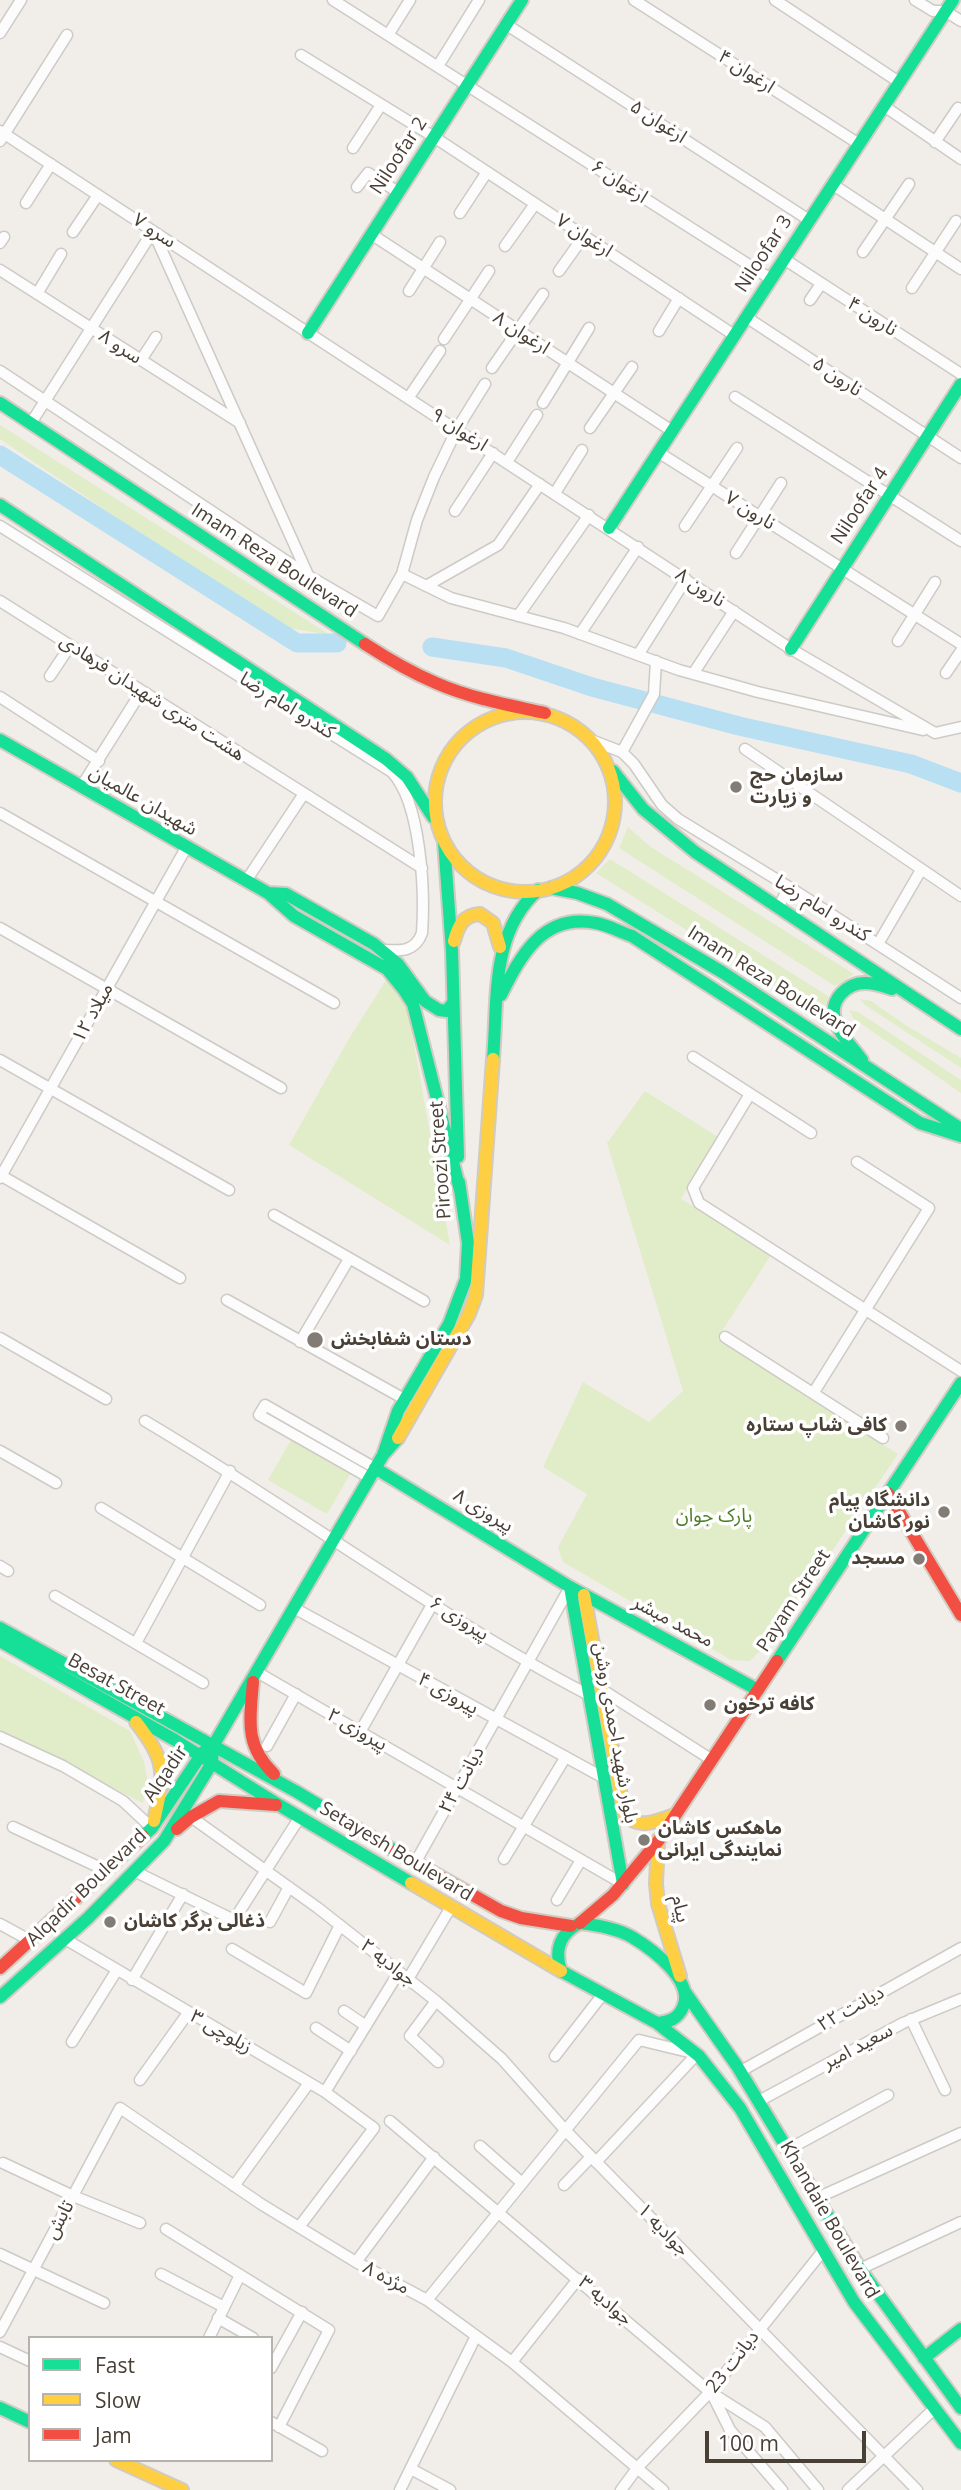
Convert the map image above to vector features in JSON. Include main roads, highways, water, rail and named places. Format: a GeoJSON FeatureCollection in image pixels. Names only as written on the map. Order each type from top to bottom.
{"type":"FeatureCollection","features":[{"type":"Feature","properties":{"kind":"main road","name":"Niloofar 2"},"geometry":{"type":"LineString","coordinates":[[308,332],[522,0]]}},
{"type":"Feature","properties":{"kind":"main road","name":"Niloofar 3"},"geometry":{"type":"LineString","coordinates":[[609,528],[949,6]]}},
{"type":"Feature","properties":{"kind":"main road","name":"Niloofar 4"},"geometry":{"type":"LineString","coordinates":[[791,649],[961,384]]}},
{"type":"Feature","properties":{"kind":"main road","name":"Imam Reza Boulevard"},"geometry":{"type":"LineString","coordinates":[[0,403],[396,664],[437,684],[480,698],[545,713]]}},
{"type":"Feature","properties":{"kind":"main road"},"geometry":{"type":"LineString","coordinates":[[0,505],[212,652],[386,759],[407,777],[440,828]]}},
{"type":"Feature","properties":{"kind":"main road"},"geometry":{"type":"LineString","coordinates":[[606,762],[616,797],[610,834],[591,865],[561,885],[525,892],[490,886],[461,866],[444,842],[434,808],[436,780],[447,754],[466,732],[489,718],[517,711],[545,713],[578,728],[592,740],[630,795],[661,826],[778,908],[961,1029]]}},
{"type":"Feature","properties":{"kind":"main road","name":"شهیدان عالمیان"},"geometry":{"type":"LineString","coordinates":[[0,740],[268,893]]}},
{"type":"Feature","properties":{"kind":"main road","name":"Piroozi Street"},"geometry":{"type":"LineString","coordinates":[[383,1455],[386,1437],[443,1333],[466,1279],[469,1258],[460,1189],[452,951],[444,842]]}},
{"type":"Feature","properties":{"kind":"main road","name":"Imam Reza Boulevard"},"geometry":{"type":"LineString","coordinates":[[544,889],[577,893],[607,904],[722,972],[961,1129]]}},
{"type":"Feature","properties":{"kind":"main road","name":"Piroozi Street"},"geometry":{"type":"LineString","coordinates":[[213,1746],[332,1540],[383,1455],[396,1441],[469,1314],[475,1295],[501,954],[507,929],[515,912],[544,889]]}},
{"type":"Feature","properties":{"kind":"main road"},"geometry":{"type":"LineString","coordinates":[[268,893],[286,894],[383,950],[400,966],[429,1005],[442,1012],[452,1004]]}},
{"type":"Feature","properties":{"kind":"main road"},"geometry":{"type":"LineString","coordinates":[[268,893],[281,909],[387,968],[403,987],[413,1003],[460,1189]]}},
{"type":"Feature","properties":{"kind":"main road"},"geometry":{"type":"LineString","coordinates":[[452,951],[461,922],[476,914],[487,916],[492,921],[501,954]]}},
{"type":"Feature","properties":{"kind":"main road"},"geometry":{"type":"LineString","coordinates":[[498,1002],[520,957],[545,931],[562,924],[597,923],[632,936],[920,1123],[961,1136]]}},
{"type":"Feature","properties":{"kind":"main road"},"geometry":{"type":"LineString","coordinates":[[681,967],[722,972]]}},
{"type":"Feature","properties":{"kind":"main road"},"geometry":{"type":"LineString","coordinates":[[866,1066],[836,1022],[834,1010],[838,999],[846,989],[863,983],[907,993]]}},
{"type":"Feature","properties":{"kind":"main road","name":"Payam Street"},"geometry":{"type":"LineString","coordinates":[[576,1925],[623,1884],[659,1840],[961,1383]]}},
{"type":"Feature","properties":{"kind":"main road","name":"پیروزی ۸"},"geometry":{"type":"LineString","coordinates":[[372,1473],[570,1587]]}},
{"type":"Feature","properties":{"kind":"main road"},"geometry":{"type":"LineString","coordinates":[[888,1493],[961,1615]]}},
{"type":"Feature","properties":{"kind":"main road","name":"محمد مبشر"},"geometry":{"type":"LineString","coordinates":[[570,1587],[758,1690]]}},
{"type":"Feature","properties":{"kind":"main road","name":"بلوار شهید احمدی روشن"},"geometry":{"type":"LineString","coordinates":[[570,1587],[587,1694],[601,1728],[624,1813],[636,1825],[642,1826],[675,1815]]}},
{"type":"Feature","properties":{"kind":"main road","name":"بلوار شهید احمدی روشن"},"geometry":{"type":"LineString","coordinates":[[584,1595],[601,1689],[604,1778],[623,1884]]}},
{"type":"Feature","properties":{"kind":"main road","name":"Besat Street"},"geometry":{"type":"LineString","coordinates":[[0,1628],[213,1746]]}},
{"type":"Feature","properties":{"kind":"main road","name":"Besat Street"},"geometry":{"type":"LineString","coordinates":[[0,1641],[212,1763]]}},
{"type":"Feature","properties":{"kind":"main road"},"geometry":{"type":"LineString","coordinates":[[256,1675],[251,1744],[256,1756],[266,1768],[297,1792]]}},
{"type":"Feature","properties":{"kind":"main road"},"geometry":{"type":"LineString","coordinates":[[131,1716],[164,1767],[152,1828]]}},
{"type":"Feature","properties":{"kind":"main road"},"geometry":{"type":"LineString","coordinates":[[212,1763],[213,1746]]}},
{"type":"Feature","properties":{"kind":"main road","name":"Alqadir"},"geometry":{"type":"LineString","coordinates":[[0,1968],[74,1903],[152,1828],[199,1755],[213,1746]]}},
{"type":"Feature","properties":{"kind":"main road","name":"Setayesh Boulevard"},"geometry":{"type":"LineString","coordinates":[[213,1746],[501,1911],[521,1918],[576,1925],[603,1925],[631,1936],[663,1960],[684,1988]]}},
{"type":"Feature","properties":{"kind":"main road","name":"Setayesh Boulevard"},"geometry":{"type":"LineString","coordinates":[[212,1763],[300,1818],[603,1994]]}},
{"type":"Feature","properties":{"kind":"main road","name":"Alqadir Boulevard"},"geometry":{"type":"LineString","coordinates":[[0,1997],[136,1872],[164,1841],[212,1763]]}},
{"type":"Feature","properties":{"kind":"main road"},"geometry":{"type":"LineString","coordinates":[[164,1841],[191,1817],[219,1801],[279,1805]]}},
{"type":"Feature","properties":{"kind":"main road"},"geometry":{"type":"LineString","coordinates":[[363,1854],[372,1837]]}},
{"type":"Feature","properties":{"kind":"main road","name":"پیام"},"geometry":{"type":"LineString","coordinates":[[659,1840],[656,1884],[658,1904],[684,1988]]}},
{"type":"Feature","properties":{"kind":"main road"},"geometry":{"type":"LineString","coordinates":[[74,1903],[88,1918]]}},
{"type":"Feature","properties":{"kind":"main road"},"geometry":{"type":"LineString","coordinates":[[561,1971],[556,1958],[558,1944],[561,1937],[576,1925]]}},
{"type":"Feature","properties":{"kind":"main road"},"geometry":{"type":"LineString","coordinates":[[657,2023],[669,2022],[679,2014],[685,2003],[684,1988]]}},
{"type":"Feature","properties":{"kind":"main road","name":"Khandaie Boulevard"},"geometry":{"type":"LineString","coordinates":[[684,1988],[741,2071],[860,2269],[961,2408]]}},
{"type":"Feature","properties":{"kind":"main road","name":"Khandaie Boulevard"},"geometry":{"type":"LineString","coordinates":[[603,1994],[657,2023],[697,2054],[738,2104],[822,2252],[887,2350],[961,2443]]}},
{"type":"Feature","properties":{"kind":"main road"},"geometry":{"type":"LineString","coordinates":[[924,2358],[961,2329]]}},
{"type":"Feature","properties":{"kind":"main road"},"geometry":{"type":"LineString","coordinates":[[0,2408],[28,2421]]}},
{"type":"Feature","properties":{"kind":"main road"},"geometry":{"type":"LineString","coordinates":[[125,2462],[144,2466],[182,2490]]}},
{"type":"Feature","properties":{"kind":"waterway"},"geometry":{"type":"LineString","coordinates":[[0,455],[297,643],[337,643]]}},
{"type":"Feature","properties":{"kind":"waterway"},"geometry":{"type":"LineString","coordinates":[[432,647],[506,658],[592,687],[739,726],[911,764],[961,783]]}},
{"type":"Feature","properties":{"kind":"place","name":"سازمان حج و زیارت"},"geometry":{"type":"Point","coordinates":[736,787]}},
{"type":"Feature","properties":{"kind":"place","name":"دستان شفابخش"},"geometry":{"type":"Point","coordinates":[315,1340]}},
{"type":"Feature","properties":{"kind":"place","name":"کافی شاپ ستاره"},"geometry":{"type":"Point","coordinates":[901,1426]}},
{"type":"Feature","properties":{"kind":"place","name":"دانشگاه پیام نور کاشان"},"geometry":{"type":"Point","coordinates":[944,1512]}},
{"type":"Feature","properties":{"kind":"place","name":"مسجد"},"geometry":{"type":"Point","coordinates":[919,1559]}},
{"type":"Feature","properties":{"kind":"place","name":"کافه ترخون"},"geometry":{"type":"Point","coordinates":[710,1705]}},
{"type":"Feature","properties":{"kind":"place","name":"ماهکس کاشان نمایندگی ایرانی"},"geometry":{"type":"Point","coordinates":[644,1840]}},
{"type":"Feature","properties":{"kind":"place","name":"ذغالی برگر کاشان"},"geometry":{"type":"Point","coordinates":[110,1922]}},
{"type":"Feature","properties":{"kind":"park label","name":"پارک جوان"},"geometry":{"type":"Point","coordinates":[714,1517]}}]}
